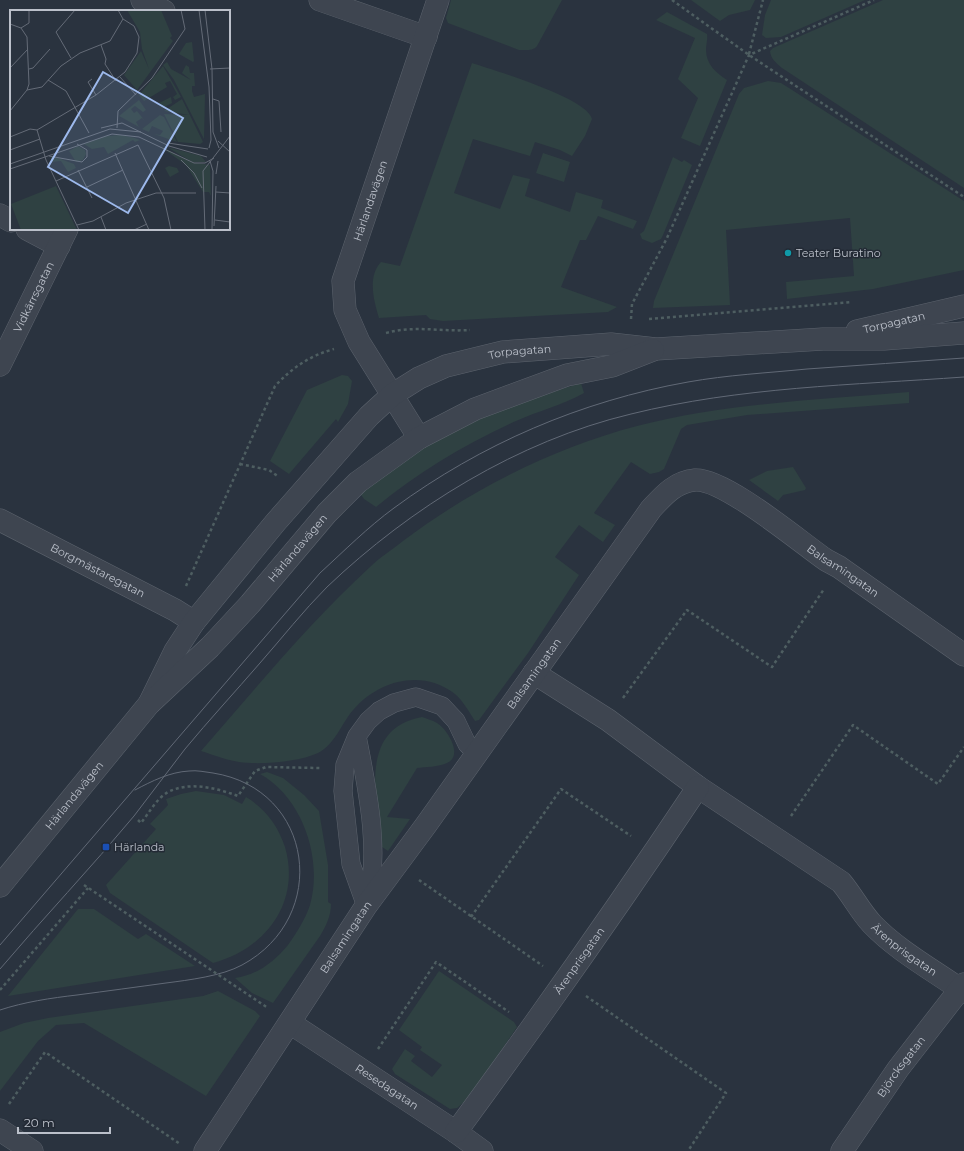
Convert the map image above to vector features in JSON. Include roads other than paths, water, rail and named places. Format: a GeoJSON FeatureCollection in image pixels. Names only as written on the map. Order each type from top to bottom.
{"type":"FeatureCollection","features":[{"type":"Feature","properties":{"kind":"street"},"geometry":{"type":"LineString","coordinates":[[142,0],[162,10]]}},
{"type":"Feature","properties":{"kind":"street"},"geometry":{"type":"LineString","coordinates":[[164,10],[168,0]]}},
{"type":"Feature","properties":{"kind":"street"},"geometry":{"type":"LineString","coordinates":[[320,0],[426,37]]}},
{"type":"Feature","properties":{"kind":"street","name":"Härlandavägen"},"geometry":{"type":"LineString","coordinates":[[0,886],[149,704],[210,647],[250,604],[327,513],[358,482],[419,438],[376,370],[352,326],[345,310],[343,281],[438,0]]}},
{"type":"Feature","properties":{"kind":"street"},"geometry":{"type":"LineString","coordinates":[[0,215],[10,220]]}},
{"type":"Feature","properties":{"kind":"street"},"geometry":{"type":"LineString","coordinates":[[32,230],[63,237]]}},
{"type":"Feature","properties":{"kind":"street","name":"Vidkärrsgatan"},"geometry":{"type":"LineString","coordinates":[[0,365],[63,237]]}},
{"type":"Feature","properties":{"kind":"street","name":"Torpagatan"},"geometry":{"type":"LineString","coordinates":[[823,339],[964,306]]}},
{"type":"Feature","properties":{"kind":"street","name":"Torpagatan"},"geometry":{"type":"LineString","coordinates":[[392,395],[419,378],[446,366],[503,352],[611,344],[656,349],[823,339],[884,340],[964,333]]}},
{"type":"Feature","properties":{"kind":"street","name":"Torpagatan"},"geometry":{"type":"LineString","coordinates":[[419,438],[475,409],[512,394],[567,375],[612,366],[656,349]]}},
{"type":"Feature","properties":{"kind":"street","name":"Härlandavägen"},"geometry":{"type":"LineString","coordinates":[[149,704],[175,651],[194,622],[326,464],[369,416],[392,395]]}},
{"type":"Feature","properties":{"kind":"street","name":"Balsamingatan"},"geometry":{"type":"LineString","coordinates":[[194,1149],[290,1023],[366,906],[477,754],[651,509],[666,492],[678,484],[696,480],[711,482],[730,491],[826,560],[964,655]]}},
{"type":"Feature","properties":{"kind":"street","name":"Borgmästaregatan"},"geometry":{"type":"LineString","coordinates":[[0,520],[175,610],[194,622]]}},
{"type":"Feature","properties":{"kind":"street","name":"Ärenprisgatan"},"geometry":{"type":"LineString","coordinates":[[534,673],[608,720],[698,788],[840,882],[853,896],[872,924],[901,949],[963,988]]}},
{"type":"Feature","properties":{"kind":"street","name":"Ärenprisgatan"},"geometry":{"type":"LineString","coordinates":[[456,1132],[512,1056],[564,980],[587,951],[698,788]]}},
{"type":"Feature","properties":{"kind":"street","name":"Björcksgatan"},"geometry":{"type":"LineString","coordinates":[[842,1151],[898,1069],[963,988]]}},
{"type":"Feature","properties":{"kind":"street","name":"Resedagatan"},"geometry":{"type":"LineString","coordinates":[[290,1023],[456,1132],[482,1151]]}},
{"type":"Feature","properties":{"kind":"street"},"geometry":{"type":"LineString","coordinates":[[0,1130],[32,1151]]}},
{"type":"Feature","properties":{"kind":"lane"},"geometry":{"type":"LineString","coordinates":[[366,906],[351,864],[344,791],[345,766],[357,736],[368,721],[379,711],[394,703],[416,697],[442,706],[456,721],[467,744],[477,754]]}},
{"type":"Feature","properties":{"kind":"lane"},"geometry":{"type":"LineString","coordinates":[[357,736],[368,799],[373,855],[372,885],[366,906]]}},
{"type":"Feature","properties":{"kind":"tram line"},"geometry":{"type":"LineString","coordinates":[[0,945],[320,573],[384,515],[427,485],[497,445],[534,428],[571,413],[648,390],[688,382],[732,376],[964,358]]}},
{"type":"Feature","properties":{"kind":"tram line"},"geometry":{"type":"LineString","coordinates":[[0,969],[118,835],[203,727],[318,596],[394,530],[430,504],[507,460],[548,441],[589,426],[631,414],[713,398],[797,388],[964,377]]}},
{"type":"Feature","properties":{"kind":"tram line"},"geometry":{"type":"LineString","coordinates":[[0,1010],[48,999],[205,977],[225,972],[242,965],[270,944],[289,917],[299,887],[299,857],[290,828],[273,803],[247,784],[213,773],[198,771],[168,775],[135,790]]}},
{"type":"Feature","properties":{"kind":"place","name":"Teater Buratino"},"geometry":{"type":"Point","coordinates":[788,253]}},
{"type":"Feature","properties":{"kind":"place","name":"Härlanda"},"geometry":{"type":"Point","coordinates":[106,847]}}]}
